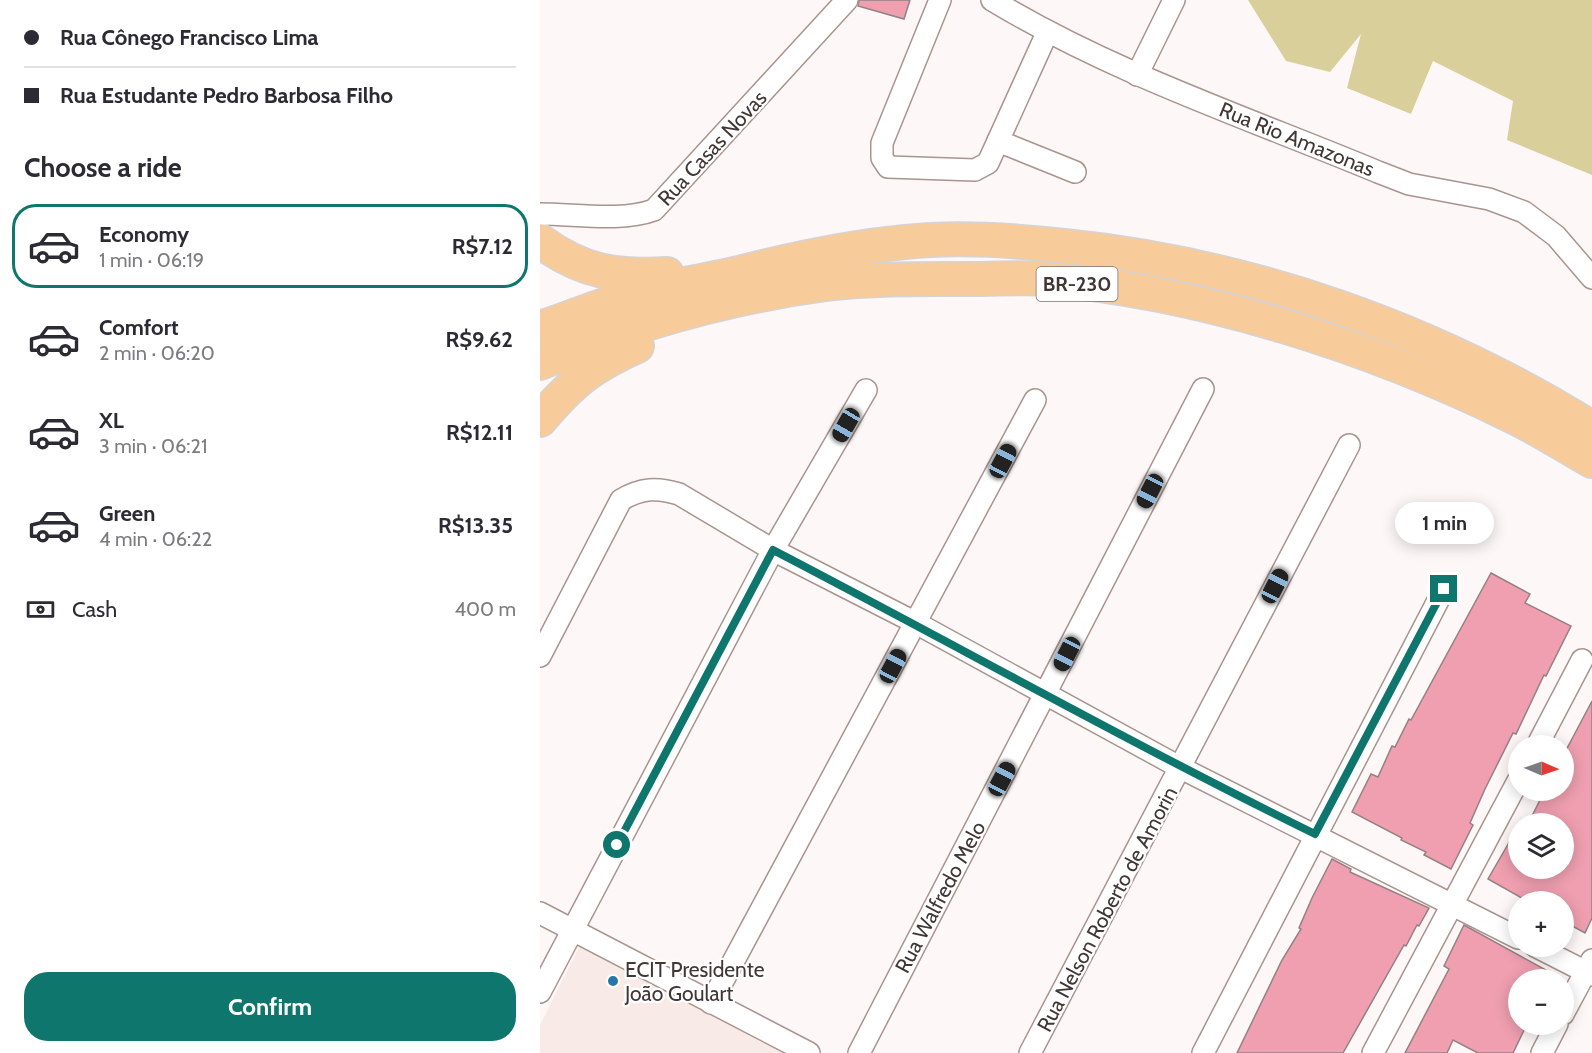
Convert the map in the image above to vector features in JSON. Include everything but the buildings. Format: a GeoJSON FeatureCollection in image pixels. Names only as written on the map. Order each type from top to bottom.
{"type":"FeatureCollection","features":[{"type":"Feature","properties":{"kind":"highway","name":"BR-230"},"geometry":{"type":"LineString","coordinates":[[540,328],[639,294],[749,271],[776,262],[906,241],[1009,240],[1112,251],[1212,268],[1303,294],[1424,340],[1536,393],[1592,428]]}},
{"type":"Feature","properties":{"kind":"highway"},"geometry":{"type":"LineString","coordinates":[[540,241],[564,259],[593,270],[624,275],[666,275],[739,264],[776,262]]}},
{"type":"Feature","properties":{"kind":"highway","name":"BR-230"},"geometry":{"type":"LineString","coordinates":[[540,363],[593,342],[743,299],[827,284],[910,278],[1046,279],[1165,296],[1287,328],[1384,360],[1511,415],[1592,461]]}},
{"type":"Feature","properties":{"kind":"highway"},"geometry":{"type":"LineString","coordinates":[[540,420],[562,394],[600,363],[743,299]]}},
{"type":"Feature","properties":{"kind":"street","name":"Rua Casas Novas"},"geometry":{"type":"LineString","coordinates":[[540,213],[621,215],[642,214],[654,210],[847,0]]}},
{"type":"Feature","properties":{"kind":"street"},"geometry":{"type":"LineString","coordinates":[[940,0],[882,143],[882,158],[888,166],[975,170],[988,163],[1047,33]]}},
{"type":"Feature","properties":{"kind":"street","name":"Rua Rio Amazonas"},"geometry":{"type":"LineString","coordinates":[[992,0],[1047,33],[1137,75],[1409,184],[1489,199],[1517,209],[1549,230],[1592,278]]}},
{"type":"Feature","properties":{"kind":"street"},"geometry":{"type":"LineString","coordinates":[[1137,75],[1174,0]]}},
{"type":"Feature","properties":{"kind":"street"},"geometry":{"type":"LineString","coordinates":[[998,141],[1075,172]]}},
{"type":"Feature","properties":{"kind":"street","name":"Rua Walfredo Melo"},"geometry":{"type":"LineString","coordinates":[[859,1053],[1203,389]]}},
{"type":"Feature","properties":{"kind":"street"},"geometry":{"type":"LineString","coordinates":[[540,992],[773,550],[866,390]]}},
{"type":"Feature","properties":{"kind":"street"},"geometry":{"type":"LineString","coordinates":[[711,1004],[1035,400]]}},
{"type":"Feature","properties":{"kind":"street","name":"Rua Nelson Roberto de Amorin"},"geometry":{"type":"LineString","coordinates":[[1030,1053],[1349,445]]}},
{"type":"Feature","properties":{"kind":"street"},"geometry":{"type":"LineString","coordinates":[[540,656],[621,500],[639,491],[651,489],[679,494],[773,550],[916,623],[1181,768],[1508,933]]}},
{"type":"Feature","properties":{"kind":"street"},"geometry":{"type":"LineString","coordinates":[[1203,1053],[1444,589]]}},
{"type":"Feature","properties":{"kind":"street"},"geometry":{"type":"LineString","coordinates":[[1543,735],[1582,660]]}},
{"type":"Feature","properties":{"kind":"street"},"geometry":{"type":"LineString","coordinates":[[1373,1053],[1508,800]]}},
{"type":"Feature","properties":{"kind":"street"},"geometry":{"type":"LineString","coordinates":[[540,913],[809,1053]]}},
{"type":"Feature","properties":{"kind":"street"},"geometry":{"type":"LineString","coordinates":[[1561,957],[1590,969],[1574,996]]}},
{"type":"Feature","properties":{"kind":"street"},"geometry":{"type":"LineString","coordinates":[[1542,1053],[1551,1035]]}},
{"type":"Feature","properties":{"kind":"shaded area"},"geometry":{"type":"Polygon","coordinates":[[[1248,0],[1592,0],[1592,175],[1507,140],[1513,101],[1433,61],[1411,114],[1347,88],[1361,34],[1330,72],[1286,61],[1248,0]]]}},
{"type":"Feature","properties":{"kind":"shaded area","name":"ECIT Presidente João Goulart"},"geometry":{"type":"Polygon","coordinates":[[[584,937],[796,1053],[540,1053],[540,1025],[584,937]]]}},
{"type":"Feature","properties":{"kind":"place","name":"ECIT Presidente João Goulart"},"geometry":{"type":"Point","coordinates":[613,981]}},
{"type":"Feature","properties":{"kind":"route"},"geometry":{"type":"LineString","coordinates":[[617,845],[773,550],[916,623],[1181,768],[1315,834],[1444,589]]}}]}
